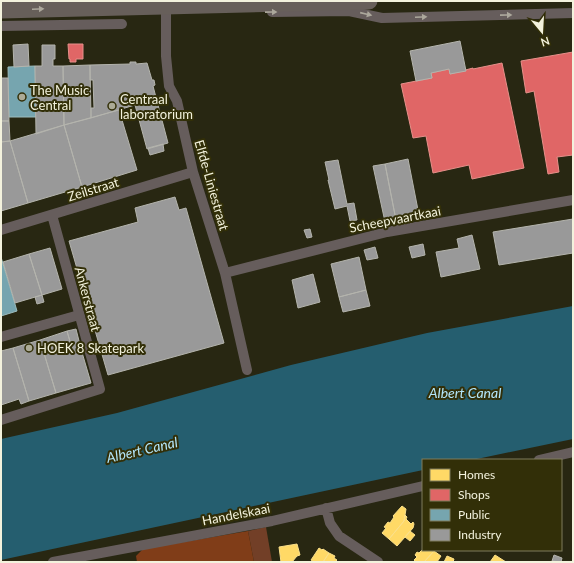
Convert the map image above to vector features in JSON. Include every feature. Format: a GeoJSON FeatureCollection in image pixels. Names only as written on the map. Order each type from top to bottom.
{"type":"FeatureCollection","features":[{"type":"Feature","properties":{"kind":"highway"},"geometry":{"type":"LineString","coordinates":[[1,10],[166,4],[234,5],[369,1]]}},
{"type":"Feature","properties":{"kind":"street","name":"Elfde-Liniestraat"},"geometry":{"type":"LineString","coordinates":[[166,4],[166,56],[169,86],[177,101],[193,172],[225,273],[247,370]]}},
{"type":"Feature","properties":{"kind":"street"},"geometry":{"type":"LineString","coordinates":[[234,5],[248,12],[350,10],[382,18],[573,14]]}},
{"type":"Feature","properties":{"kind":"street"},"geometry":{"type":"LineString","coordinates":[[40,25],[76,8]]}},
{"type":"Feature","properties":{"kind":"street"},"geometry":{"type":"LineString","coordinates":[[1,26],[122,24]]}},
{"type":"Feature","properties":{"kind":"street","name":"Zeilstraat"},"geometry":{"type":"LineString","coordinates":[[1,230],[193,172]]}},
{"type":"Feature","properties":{"kind":"street","name":"Scheepvaartkaai"},"geometry":{"type":"LineString","coordinates":[[225,273],[387,232],[573,200]]}},
{"type":"Feature","properties":{"kind":"street","name":"Ankerstraat"},"geometry":{"type":"LineString","coordinates":[[1,420],[100,389],[52,215]]}},
{"type":"Feature","properties":{"kind":"street"},"geometry":{"type":"LineString","coordinates":[[1,337],[79,315]]}},
{"type":"Feature","properties":{"kind":"street"},"geometry":{"type":"LineString","coordinates":[[543,459],[573,452]]}},
{"type":"Feature","properties":{"kind":"street","name":"Handelskaai"},"geometry":{"type":"LineString","coordinates":[[53,562],[272,521],[422,486]]}},
{"type":"Feature","properties":{"kind":"street"},"geometry":{"type":"LineString","coordinates":[[326,508],[330,523],[339,536],[378,562]]}},
{"type":"Feature","properties":{"kind":"shaded area"},"geometry":{"type":"Polygon","coordinates":[[[266,527],[272,562],[254,562],[248,531],[266,527]]]}},
{"type":"Feature","properties":{"kind":"shaded area"},"geometry":{"type":"Polygon","coordinates":[[[248,531],[254,562],[137,562],[136,556],[143,549],[248,531]]]}},
{"type":"Feature","properties":{"kind":"water","name":"Albert Canal"},"geometry":{"type":"Polygon","coordinates":[[[573,306],[573,439],[477,459],[422,459],[422,470],[1,560],[1,439],[117,413],[291,365],[427,333],[573,306]]]}},
{"type":"Feature","properties":{"kind":"building: Homes"},"geometry":{"type":"Polygon","coordinates":[[[402,506],[406,509],[404,521],[389,539],[382,533],[386,528],[384,527],[388,522],[390,523],[394,517],[393,516],[402,506]]]}},
{"type":"Feature","properties":{"kind":"building: Homes"},"geometry":{"type":"Polygon","coordinates":[[[405,515],[407,517],[406,519],[411,524],[413,522],[413,528],[397,546],[389,539],[404,521],[405,515]]]}},
{"type":"Feature","properties":{"kind":"building: Homes"},"geometry":{"type":"Polygon","coordinates":[[[410,531],[415,535],[410,541],[405,537],[410,531]]]}},
{"type":"Feature","properties":{"kind":"building: Homes"},"geometry":{"type":"Polygon","coordinates":[[[297,544],[300,555],[297,556],[292,562],[281,562],[279,547],[297,544]]]}},
{"type":"Feature","properties":{"kind":"building: Homes"},"geometry":{"type":"Polygon","coordinates":[[[319,548],[329,553],[323,562],[314,562],[311,560],[319,548]]]}},
{"type":"Feature","properties":{"kind":"building: Homes"},"geometry":{"type":"Polygon","coordinates":[[[422,550],[434,551],[424,562],[416,562],[414,560],[417,557],[415,555],[417,552],[419,553],[422,550]]]}},
{"type":"Feature","properties":{"kind":"building: Homes"},"geometry":{"type":"Polygon","coordinates":[[[434,551],[441,556],[437,562],[424,562],[434,551]]]}},
{"type":"Feature","properties":{"kind":"building: Homes"},"geometry":{"type":"Polygon","coordinates":[[[329,553],[335,556],[334,558],[337,560],[335,562],[323,562],[329,553]]]}},
{"type":"Feature","properties":{"kind":"building: Homes"},"geometry":{"type":"Polygon","coordinates":[[[495,555],[506,562],[490,562],[495,555]]]}},
{"type":"Feature","properties":{"kind":"building: Homes"},"geometry":{"type":"Polygon","coordinates":[[[447,556],[454,559],[453,562],[444,562],[447,556]]]}},
{"type":"Feature","properties":{"kind":"building: Shops"},"geometry":{"type":"Polygon","coordinates":[[[68,44],[83,44],[83,59],[76,59],[76,62],[70,62],[68,44]]]}},
{"type":"Feature","properties":{"kind":"building: Shops"},"geometry":{"type":"Polygon","coordinates":[[[573,52],[573,155],[557,157],[559,172],[548,174],[534,91],[526,93],[521,61],[573,52]]]}},
{"type":"Feature","properties":{"kind":"building: Shops"},"geometry":{"type":"Polygon","coordinates":[[[502,63],[524,168],[472,179],[469,165],[433,173],[426,136],[413,138],[401,84],[432,78],[431,73],[449,69],[450,74],[502,63]]]}},
{"type":"Feature","properties":{"kind":"building: Public","name":"The Music Central"},"geometry":{"type":"Polygon","coordinates":[[[35,66],[36,117],[9,117],[8,67],[35,66]]]}},
{"type":"Feature","properties":{"kind":"building: Public"},"geometry":{"type":"Polygon","coordinates":[[[1,257],[17,311],[1,316],[1,257]]]}},
{"type":"Feature","properties":{"kind":"building: Industry"},"geometry":{"type":"Polygon","coordinates":[[[460,41],[466,71],[450,74],[449,69],[431,73],[432,78],[416,81],[410,51],[460,41]]]}},
{"type":"Feature","properties":{"kind":"building: Industry"},"geometry":{"type":"Polygon","coordinates":[[[28,44],[29,66],[14,67],[13,45],[28,44]]]}},
{"type":"Feature","properties":{"kind":"building: Industry"},"geometry":{"type":"Polygon","coordinates":[[[42,45],[55,45],[55,59],[53,59],[53,66],[63,66],[64,125],[36,134],[35,66],[42,66],[42,45]]]}},
{"type":"Feature","properties":{"kind":"building: Industry","name":"Centraal laboratorium"},"geometry":{"type":"Polygon","coordinates":[[[130,62],[136,62],[136,64],[147,63],[152,80],[154,80],[155,85],[153,86],[168,143],[147,149],[135,105],[91,118],[91,108],[94,108],[93,80],[90,80],[90,65],[130,64],[130,62]]]}},
{"type":"Feature","properties":{"kind":"building: Industry"},"geometry":{"type":"Polygon","coordinates":[[[90,65],[91,118],[64,125],[63,66],[90,65]]]}},
{"type":"Feature","properties":{"kind":"building: Industry"},"geometry":{"type":"Polygon","coordinates":[[[1,78],[8,78],[9,121],[1,121],[1,78]]]}},
{"type":"Feature","properties":{"kind":"building: Industry"},"geometry":{"type":"Polygon","coordinates":[[[119,110],[137,170],[82,187],[64,125],[119,110]]]}},
{"type":"Feature","properties":{"kind":"building: Industry"},"geometry":{"type":"Polygon","coordinates":[[[1,121],[9,121],[10,141],[1,142],[1,121]]]}},
{"type":"Feature","properties":{"kind":"building: Industry"},"geometry":{"type":"Polygon","coordinates":[[[64,125],[82,187],[28,203],[10,141],[64,125]]]}},
{"type":"Feature","properties":{"kind":"building: Industry"},"geometry":{"type":"Polygon","coordinates":[[[10,141],[28,203],[1,211],[1,142],[10,141]]]}},
{"type":"Feature","properties":{"kind":"building: Industry"},"geometry":{"type":"Polygon","coordinates":[[[163,144],[164,151],[150,155],[148,148],[163,144]]]}},
{"type":"Feature","properties":{"kind":"building: Industry"},"geometry":{"type":"Polygon","coordinates":[[[408,159],[419,215],[396,220],[385,164],[408,159]]]}},
{"type":"Feature","properties":{"kind":"building: Industry"},"geometry":{"type":"Polygon","coordinates":[[[338,160],[347,204],[354,203],[357,220],[350,221],[347,206],[335,209],[325,162],[338,160]]]}},
{"type":"Feature","properties":{"kind":"building: Industry"},"geometry":{"type":"Polygon","coordinates":[[[385,164],[396,220],[385,222],[373,166],[385,164]]]}},
{"type":"Feature","properties":{"kind":"building: Industry"},"geometry":{"type":"Polygon","coordinates":[[[175,197],[179,210],[186,208],[224,343],[108,375],[69,241],[138,222],[135,208],[175,197]]]}},
{"type":"Feature","properties":{"kind":"building: Industry"},"geometry":{"type":"Polygon","coordinates":[[[573,219],[573,253],[499,265],[493,232],[573,219]]]}},
{"type":"Feature","properties":{"kind":"building: Industry"},"geometry":{"type":"Polygon","coordinates":[[[310,229],[312,237],[307,238],[304,230],[310,229]]]}},
{"type":"Feature","properties":{"kind":"building: Industry"},"geometry":{"type":"Polygon","coordinates":[[[472,235],[480,269],[441,277],[436,252],[459,248],[457,239],[472,235]]]}},
{"type":"Feature","properties":{"kind":"building: Industry"},"geometry":{"type":"Polygon","coordinates":[[[423,244],[425,255],[412,258],[409,247],[423,244]]]}},
{"type":"Feature","properties":{"kind":"building: Industry"},"geometry":{"type":"Polygon","coordinates":[[[375,247],[378,258],[367,260],[364,250],[375,247]]]}},
{"type":"Feature","properties":{"kind":"building: Industry"},"geometry":{"type":"Polygon","coordinates":[[[50,248],[62,289],[42,295],[29,254],[50,248]]]}},
{"type":"Feature","properties":{"kind":"building: Industry"},"geometry":{"type":"Polygon","coordinates":[[[29,254],[42,295],[15,303],[3,262],[29,254]]]}},
{"type":"Feature","properties":{"kind":"building: Industry"},"geometry":{"type":"Polygon","coordinates":[[[359,257],[366,290],[339,297],[331,264],[359,257]]]}},
{"type":"Feature","properties":{"kind":"building: Industry"},"geometry":{"type":"Polygon","coordinates":[[[313,274],[320,302],[298,308],[292,280],[313,274]]]}},
{"type":"Feature","properties":{"kind":"building: Industry"},"geometry":{"type":"Polygon","coordinates":[[[366,290],[370,306],[343,312],[339,297],[366,290]]]}},
{"type":"Feature","properties":{"kind":"building: Industry"},"geometry":{"type":"Polygon","coordinates":[[[42,295],[44,302],[37,304],[35,297],[42,295]]]}},
{"type":"Feature","properties":{"kind":"building: Industry"},"geometry":{"type":"Polygon","coordinates":[[[76,329],[81,349],[73,352],[67,331],[76,329]]]}},
{"type":"Feature","properties":{"kind":"building: Industry"},"geometry":{"type":"Polygon","coordinates":[[[67,331],[73,352],[81,349],[91,383],[56,393],[40,340],[67,331]]]}},
{"type":"Feature","properties":{"kind":"building: Industry"},"geometry":{"type":"Polygon","coordinates":[[[40,340],[56,393],[29,401],[13,348],[40,340]]]}},
{"type":"Feature","properties":{"kind":"building: Industry"},"geometry":{"type":"Polygon","coordinates":[[[13,348],[29,401],[21,404],[19,399],[1,405],[1,351],[13,348]]]}},
{"type":"Feature","properties":{"kind":"building: Industry"},"geometry":{"type":"Polygon","coordinates":[[[554,555],[562,558],[561,562],[552,561],[554,555]]]}},
{"type":"Feature","properties":{"kind":"place","name":"The Music Central"},"geometry":{"type":"Point","coordinates":[22,97]}},
{"type":"Feature","properties":{"kind":"place","name":"Centraal laboratorium"},"geometry":{"type":"Point","coordinates":[112,106]}},
{"type":"Feature","properties":{"kind":"place","name":"HOEK 8 Skatepark"},"geometry":{"type":"Point","coordinates":[29,348]}}]}
